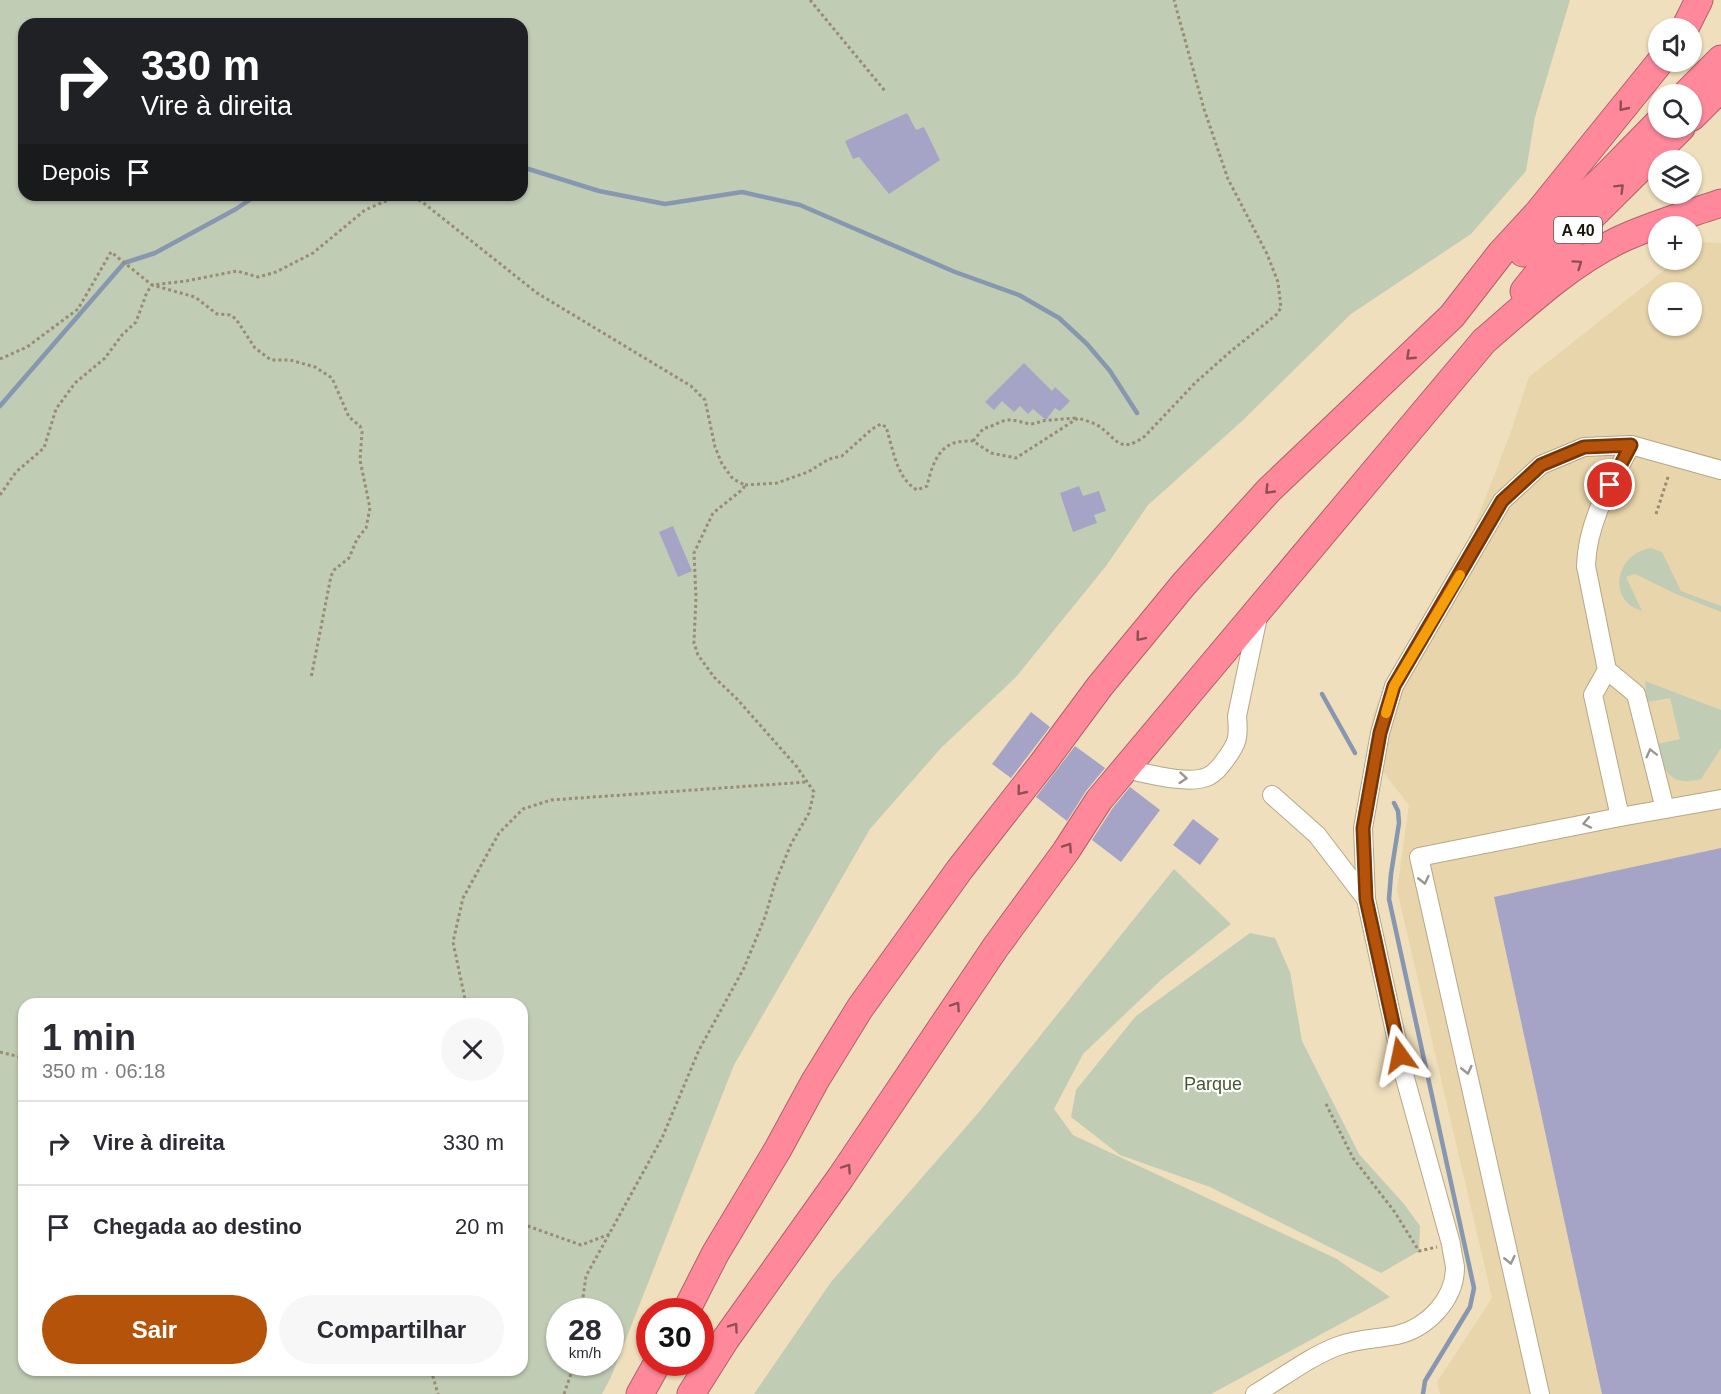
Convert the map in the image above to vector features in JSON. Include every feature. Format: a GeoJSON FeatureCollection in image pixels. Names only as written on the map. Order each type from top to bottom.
{"type":"FeatureCollection","features":[{"type":"Feature","properties":{"kind":"highway"},"geometry":{"type":"LineString","coordinates":[[1690,18],[1699,0]]}},
{"type":"Feature","properties":{"kind":"highway"},"geometry":{"type":"LineString","coordinates":[[1696,84],[1721,59]]}},
{"type":"Feature","properties":{"kind":"highway"},"geometry":{"type":"LineString","coordinates":[[693,1298],[715,1254],[860,1008],[960,868],[1100,686],[1184,584],[1269,490],[1452,316],[1501,253],[1537,214],[1652,72]]}},
{"type":"Feature","properties":{"kind":"highway"},"geometry":{"type":"LineString","coordinates":[[1702,107],[1721,88]]}},
{"type":"Feature","properties":{"kind":"highway","name":"A 40"},"geometry":{"type":"LineString","coordinates":[[1452,316],[1605,177],[1648,133]]}},
{"type":"Feature","properties":{"kind":"highway","name":"A 40"},"geometry":{"type":"LineString","coordinates":[[1484,341],[1553,255],[1671,138]]}},
{"type":"Feature","properties":{"kind":"highway"},"geometry":{"type":"LineString","coordinates":[[691,1394],[725,1340],[841,1177],[995,948],[1066,851],[1099,800],[1484,341],[1558,278],[1590,256],[1617,241],[1644,230],[1721,203]]}},
{"type":"Feature","properties":{"kind":"highway"},"geometry":{"type":"LineString","coordinates":[[640,1394],[650,1376]]}},
{"type":"Feature","properties":{"kind":"street"},"geometry":{"type":"LineString","coordinates":[[1255,1394],[1329,1350],[1357,1341],[1397,1335],[1413,1330],[1438,1311],[1449,1293],[1455,1268],[1451,1244],[1405,1078],[1366,899],[1363,828],[1380,733],[1394,686],[1502,501],[1541,465],[1584,447],[1631,445],[1721,470]]}},
{"type":"Feature","properties":{"kind":"street"},"geometry":{"type":"LineString","coordinates":[[1631,445],[1599,505],[1586,550],[1586,566],[1607,670],[1636,694],[1665,809]]}},
{"type":"Feature","properties":{"kind":"street"},"geometry":{"type":"LineString","coordinates":[[1125,769],[1188,780],[1207,777],[1217,770],[1237,744],[1239,732],[1237,716],[1260,608]]}},
{"type":"Feature","properties":{"kind":"street"},"geometry":{"type":"LineString","coordinates":[[1607,670],[1593,695],[1620,817]]}},
{"type":"Feature","properties":{"kind":"street"},"geometry":{"type":"LineString","coordinates":[[1272,795],[1317,835],[1366,899]]}},
{"type":"Feature","properties":{"kind":"street"},"geometry":{"type":"LineString","coordinates":[[1540,1394],[1419,857],[1721,799]]}},
{"type":"Feature","properties":{"kind":"path"},"geometry":{"type":"LineString","coordinates":[[810,0],[885,91]]}},
{"type":"Feature","properties":{"kind":"path"},"geometry":{"type":"LineString","coordinates":[[973,441],[984,428],[992,428],[1006,420],[1036,424],[1041,421],[1078,418],[1097,425],[1114,441],[1126,445],[1137,442],[1196,382],[1270,321],[1281,308],[1278,282],[1267,254],[1224,169],[1204,109],[1174,0]]}},
{"type":"Feature","properties":{"kind":"path"},"geometry":{"type":"LineString","coordinates":[[0,495],[16,472],[44,448],[56,409],[75,383],[105,358],[122,335],[136,322],[147,292],[152,285],[237,271],[258,278],[276,272],[313,253],[365,210],[386,201]]}},
{"type":"Feature","properties":{"kind":"path"},"geometry":{"type":"LineString","coordinates":[[421,201],[537,294],[691,386],[705,400],[715,447],[722,464],[733,479],[745,485],[777,483],[808,472],[830,459],[842,456],[872,429],[881,424],[886,427],[898,466],[909,485],[917,490],[927,486],[932,464],[952,443],[973,441],[991,453],[1016,458],[1078,418]]}},
{"type":"Feature","properties":{"kind":"path"},"geometry":{"type":"LineString","coordinates":[[0,359],[27,347],[78,309],[111,252],[152,285],[195,297],[217,314],[230,315],[236,319],[255,348],[271,360],[290,360],[321,369],[332,378],[349,417],[360,426],[362,432],[360,460],[370,508],[366,528],[357,539],[349,558],[334,570],[331,576],[311,678]]}},
{"type":"Feature","properties":{"kind":"path"},"geometry":{"type":"LineString","coordinates":[[1656,514],[1669,474]]}},
{"type":"Feature","properties":{"kind":"path"},"geometry":{"type":"LineString","coordinates":[[583,1298],[586,1276],[662,1138],[699,1050],[744,968],[765,918],[775,883],[791,844],[809,813],[814,792],[797,767],[737,699],[714,677],[698,654],[694,643],[696,597],[694,553],[713,513],[745,485]]}},
{"type":"Feature","properties":{"kind":"path"},"geometry":{"type":"LineString","coordinates":[[465,998],[453,942],[463,898],[499,832],[523,809],[551,800],[807,782]]}},
{"type":"Feature","properties":{"kind":"path"},"geometry":{"type":"LineString","coordinates":[[0,1052],[18,1056]]}},
{"type":"Feature","properties":{"kind":"path"},"geometry":{"type":"LineString","coordinates":[[1326,1104],[1353,1158],[1394,1211],[1419,1251],[1451,1244]]}},
{"type":"Feature","properties":{"kind":"path"},"geometry":{"type":"LineString","coordinates":[[528,1226],[581,1245],[610,1234]]}},
{"type":"Feature","properties":{"kind":"path"},"geometry":{"type":"LineString","coordinates":[[433,1376],[438,1394]]}},
{"type":"Feature","properties":{"kind":"path"},"geometry":{"type":"LineString","coordinates":[[564,1394],[570,1376]]}},
{"type":"Feature","properties":{"kind":"shaded area"},"geometry":{"type":"Polygon","coordinates":[[[1702,242],[1721,243],[1721,1394],[1440,1394],[1437,1382],[1492,1298],[1397,890],[1409,805],[1367,752],[1373,714],[1386,683],[1459,566],[1512,429],[1529,377],[1648,283],[1648,336],[1702,336],[1702,282],[1649,282],[1664,270],[1702,270],[1702,242]]]}},
{"type":"Feature","properties":{"kind":"green space"},"geometry":{"type":"Polygon","coordinates":[[[0,0],[1570,0],[1535,117],[1526,171],[1471,234],[1351,314],[1241,422],[1148,505],[1106,566],[1016,677],[941,748],[870,829],[734,1065],[642,1298],[636,1298],[636,1314],[624,1344],[624,1298],[546,1298],[546,1376],[611,1377],[602,1394],[0,1394],[0,0]]]}},
{"type":"Feature","properties":{"kind":"green space"},"geometry":{"type":"Polygon","coordinates":[[[1651,548],[1662,552],[1681,591],[1721,606],[1721,612],[1635,574],[1626,577],[1642,611],[1631,605],[1623,597],[1620,588],[1623,567],[1630,558],[1651,548]]]}},
{"type":"Feature","properties":{"kind":"green space"},"geometry":{"type":"Polygon","coordinates":[[[1645,681],[1721,710],[1721,748],[1701,779],[1682,781],[1675,779],[1662,762],[1658,744],[1680,739],[1670,698],[1647,702],[1645,681]]]}},
{"type":"Feature","properties":{"kind":"green space"},"geometry":{"type":"Polygon","coordinates":[[[1174,869],[1231,924],[1162,979],[1083,1054],[1054,1109],[1073,1135],[1337,1259],[1390,1297],[1211,1394],[754,1394],[831,1282],[979,1112],[1174,869]]]}},
{"type":"Feature","properties":{"kind":"green space","name":"Parque"},"geometry":{"type":"Polygon","coordinates":[[[1250,933],[1275,938],[1290,972],[1302,1041],[1359,1154],[1404,1204],[1420,1226],[1419,1251],[1381,1273],[1210,1187],[1120,1155],[1071,1117],[1076,1090],[1136,1016],[1250,933]]]}},
{"type":"Feature","properties":{"kind":"building"},"geometry":{"type":"Polygon","coordinates":[[[907,113],[916,130],[924,127],[940,160],[889,194],[859,157],[853,159],[845,141],[907,113]]]}},
{"type":"Feature","properties":{"kind":"building"},"geometry":{"type":"Polygon","coordinates":[[[1024,363],[1052,391],[1055,387],[1070,401],[1060,411],[1055,408],[1046,420],[1033,409],[1028,414],[1020,406],[1014,412],[1002,401],[994,410],[985,402],[1024,363]]]}},
{"type":"Feature","properties":{"kind":"building"},"geometry":{"type":"Polygon","coordinates":[[[1079,486],[1083,496],[1099,491],[1106,511],[1094,515],[1097,523],[1073,532],[1060,493],[1079,486]]]}},
{"type":"Feature","properties":{"kind":"building"},"geometry":{"type":"Polygon","coordinates":[[[673,526],[692,571],[678,577],[659,532],[673,526]]]}},
{"type":"Feature","properties":{"kind":"building"},"geometry":{"type":"Polygon","coordinates":[[[1031,712],[1050,727],[1011,778],[992,764],[1031,712]]]}},
{"type":"Feature","properties":{"kind":"building"},"geometry":{"type":"Polygon","coordinates":[[[1075,746],[1105,768],[1086,791],[1067,821],[1036,797],[1075,746]]]}},
{"type":"Feature","properties":{"kind":"building"},"geometry":{"type":"Polygon","coordinates":[[[1130,787],[1160,810],[1121,862],[1092,840],[1112,809],[1130,787]]]}},
{"type":"Feature","properties":{"kind":"building"},"geometry":{"type":"Polygon","coordinates":[[[1193,819],[1219,839],[1200,865],[1173,845],[1193,819]]]}},
{"type":"Feature","properties":{"kind":"building"},"geometry":{"type":"Polygon","coordinates":[[[1721,848],[1721,1394],[1602,1394],[1494,897],[1721,848]]]}},
{"type":"Feature","properties":{"kind":"waterway"},"geometry":{"type":"LineString","coordinates":[[528,169],[599,191],[665,204],[742,192],[800,205],[955,272],[1019,295],[1059,318],[1087,344],[1110,371],[1137,413]]}},
{"type":"Feature","properties":{"kind":"waterway"},"geometry":{"type":"LineString","coordinates":[[0,406],[124,263],[155,253],[248,201]]}},
{"type":"Feature","properties":{"kind":"waterway"},"geometry":{"type":"LineString","coordinates":[[1322,694],[1355,753]]}},
{"type":"Feature","properties":{"kind":"waterway"},"geometry":{"type":"LineString","coordinates":[[1394,803],[1398,811],[1399,823],[1389,899],[1474,1288],[1470,1307],[1425,1381],[1423,1394]]}},
{"type":"Feature","properties":{"kind":"slow traffic"},"geometry":{"type":"LineString","coordinates":[[1386,713],[1394,686],[1460,575]]}},
{"type":"Feature","properties":{"kind":"route"},"geometry":{"type":"LineString","coordinates":[[1400,1055],[1366,899],[1363,828],[1380,733],[1394,686],[1502,501],[1541,465],[1584,447],[1631,445],[1610,485]]}}]}
